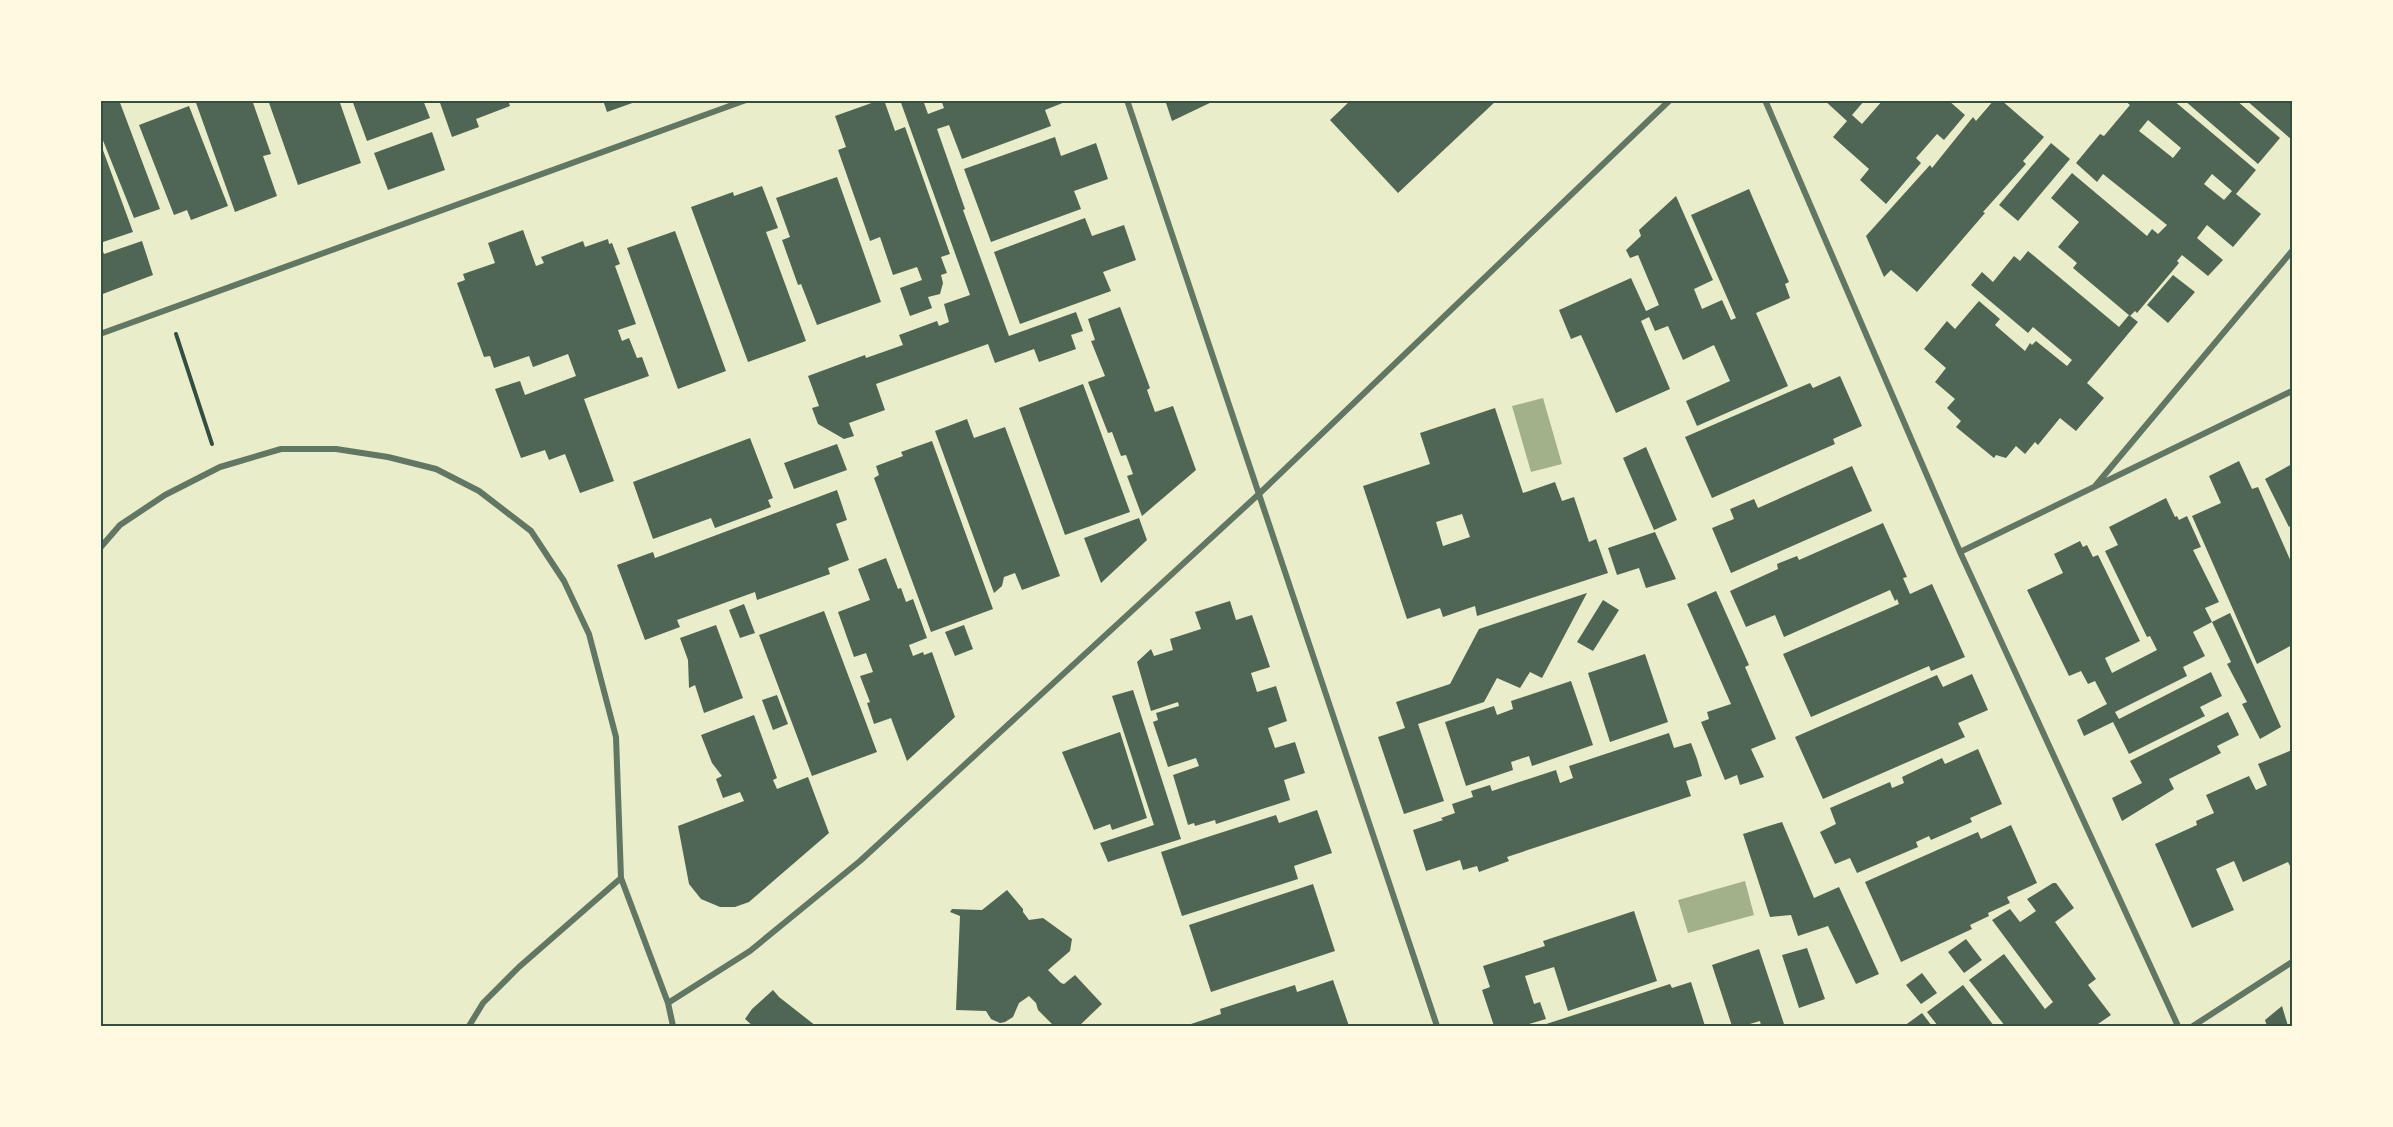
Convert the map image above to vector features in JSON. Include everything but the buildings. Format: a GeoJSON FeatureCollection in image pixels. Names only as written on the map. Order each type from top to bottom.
{"type":"FeatureCollection","features":[{"type":"Feature","properties":{"kind":"street"},"geometry":{"type":"LineString","coordinates":[[100,334],[746,100]]}},
{"type":"Feature","properties":{"kind":"street"},"geometry":{"type":"LineString","coordinates":[[1127,100],[1437,1026]]}},
{"type":"Feature","properties":{"kind":"street"},"geometry":{"type":"LineString","coordinates":[[668,1003],[750,951],[860,861],[1260,493],[1670,100]]}},
{"type":"Feature","properties":{"kind":"street"},"geometry":{"type":"LineString","coordinates":[[1765,100],[1960,552],[2178,1026]]}},
{"type":"Feature","properties":{"kind":"street"},"geometry":{"type":"LineString","coordinates":[[2094,487],[2292,251]]}},
{"type":"Feature","properties":{"kind":"street"},"geometry":{"type":"LineString","coordinates":[[1960,552],[2292,391]]}},
{"type":"Feature","properties":{"kind":"street"},"geometry":{"type":"LineString","coordinates":[[100,548],[120,525],[165,495],[220,467],[281,449],[336,449],[388,457],[436,469],[479,491],[531,531],[564,581],[589,634],[616,737],[621,878],[668,1003],[673,1026]]}},
{"type":"Feature","properties":{"kind":"street"},"geometry":{"type":"LineString","coordinates":[[469,1026],[483,1003],[504,982],[621,878]]}},
{"type":"Feature","properties":{"kind":"street"},"geometry":{"type":"LineString","coordinates":[[2193,1026],[2292,962]]}},
{"type":"Feature","properties":{"kind":"path"},"geometry":{"type":"LineString","coordinates":[[167,309],[220,467]]}},
{"type":"Feature","properties":{"kind":"shaded area"},"geometry":{"type":"Polygon","coordinates":[[[1543,398],[1562,464],[1531,472],[1512,406],[1543,398]]]}},
{"type":"Feature","properties":{"kind":"shaded area"},"geometry":{"type":"Polygon","coordinates":[[[1745,881],[1754,915],[1688,933],[1678,900],[1745,881]]]}}]}
